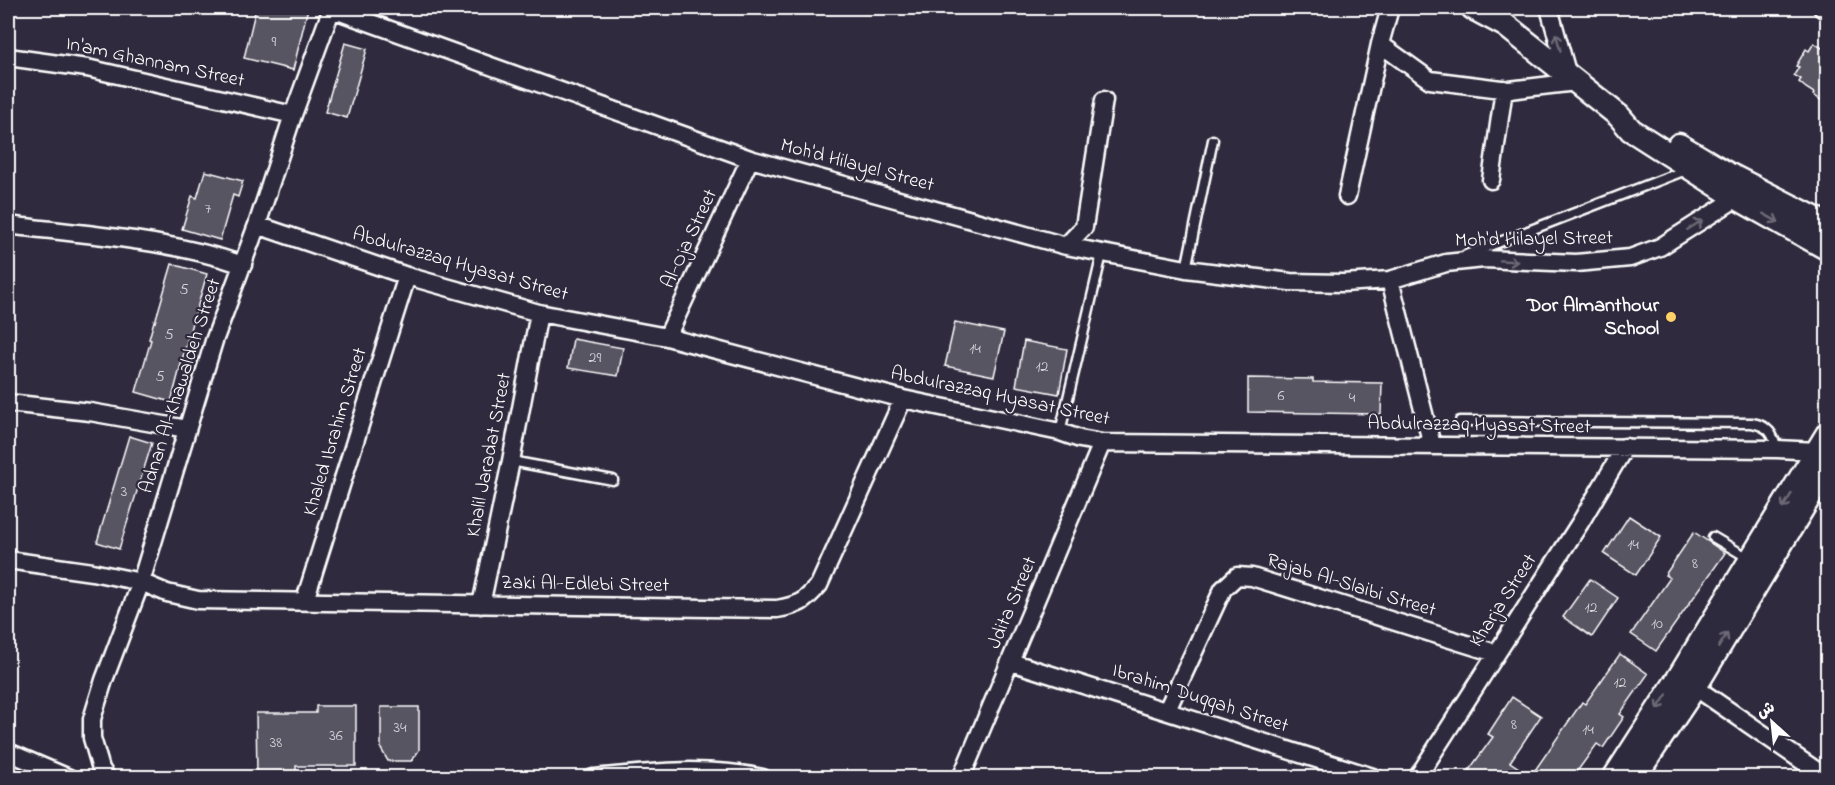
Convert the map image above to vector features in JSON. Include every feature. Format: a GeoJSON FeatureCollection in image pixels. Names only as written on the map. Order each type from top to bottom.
{"type":"FeatureCollection","features":[{"type":"Feature","properties":{"kind":"street","name":"Adnan Al-Khawaldeh Street"},"geometry":{"type":"LineString","coordinates":[[107,777],[95,754],[92,719],[104,680],[141,582],[214,342],[332,8]]}},
{"type":"Feature","properties":{"kind":"street","name":"Moh'd Hilayel Street"},"geometry":{"type":"LineString","coordinates":[[332,8],[750,159],[1066,246],[1186,268],[1290,282],[1343,283],[1390,280],[1446,263],[1484,259],[1576,263],[1630,258],[1660,247],[1737,198]]}},
{"type":"Feature","properties":{"kind":"street"},"geometry":{"type":"LineString","coordinates":[[1347,196],[1390,8]]}},
{"type":"Feature","properties":{"kind":"street"},"geometry":{"type":"LineString","coordinates":[[1478,8],[1514,32],[1618,116],[1630,130],[1737,198],[1827,249]]}},
{"type":"Feature","properties":{"kind":"street"},"geometry":{"type":"LineString","coordinates":[[1549,8],[1572,79]]}},
{"type":"Feature","properties":{"kind":"street"},"geometry":{"type":"LineString","coordinates":[[1822,8],[1827,12]]}},
{"type":"Feature","properties":{"kind":"street"},"geometry":{"type":"LineString","coordinates":[[1380,44],[1430,80],[1504,89],[1572,79]]}},
{"type":"Feature","properties":{"kind":"street","name":"In'am Ghannam Street"},"geometry":{"type":"LineString","coordinates":[[8,57],[87,68],[293,115]]}},
{"type":"Feature","properties":{"kind":"street"},"geometry":{"type":"LineString","coordinates":[[1491,180],[1504,89]]}},
{"type":"Feature","properties":{"kind":"street"},"geometry":{"type":"LineString","coordinates":[[1066,246],[1084,227],[1104,100]]}},
{"type":"Feature","properties":{"kind":"street"},"geometry":{"type":"LineString","coordinates":[[1618,116],[1634,119],[1728,174],[1827,225]]}},
{"type":"Feature","properties":{"kind":"street","name":"Al-Oja Street"},"geometry":{"type":"LineString","coordinates":[[667,337],[750,159]]}},
{"type":"Feature","properties":{"kind":"street"},"geometry":{"type":"LineString","coordinates":[[8,225],[168,245],[211,254],[243,265]]}},
{"type":"Feature","properties":{"kind":"street","name":"Abdulrazzaq Hyasat Street"},"geometry":{"type":"LineString","coordinates":[[257,225],[407,276],[538,313],[667,337],[903,399],[1060,432],[1080,440],[1102,443],[1825,451]]}},
{"type":"Feature","properties":{"kind":"street","name":"Khaled Ibrahim Street"},"geometry":{"type":"LineString","coordinates":[[305,600],[407,276]]}},
{"type":"Feature","properties":{"kind":"street"},"geometry":{"type":"LineString","coordinates":[[1390,280],[1432,445]]}},
{"type":"Feature","properties":{"kind":"street","name":"Khalil Jaradat Street"},"geometry":{"type":"LineString","coordinates":[[481,605],[511,461],[538,313]]}},
{"type":"Feature","properties":{"kind":"street","name":"Zaki Al-Edlebi Street"},"geometry":{"type":"LineString","coordinates":[[8,560],[92,572],[141,582],[198,600],[777,609],[793,606],[805,600],[819,585],[903,399]]}},
{"type":"Feature","properties":{"kind":"street"},"geometry":{"type":"LineString","coordinates":[[8,403],[90,412],[187,429]]}},
{"type":"Feature","properties":{"kind":"street","name":"Jdita Street"},"geometry":{"type":"LineString","coordinates":[[961,777],[1102,443]]}},
{"type":"Feature","properties":{"kind":"street","name":"Kharja Street"},"geometry":{"type":"LineString","coordinates":[[1417,777],[1580,523],[1625,447]]}},
{"type":"Feature","properties":{"kind":"street"},"geometry":{"type":"LineString","coordinates":[[1614,777],[1687,682],[1750,560],[1825,451]]}},
{"type":"Feature","properties":{"kind":"street"},"geometry":{"type":"LineString","coordinates":[[1634,777],[1687,682],[1825,451]]}},
{"type":"Feature","properties":{"kind":"street","name":"Rajab Al-Slaibi Street"},"geometry":{"type":"LineString","coordinates":[[1167,710],[1223,589],[1237,576],[1252,577],[1496,652]]}},
{"type":"Feature","properties":{"kind":"street","name":"Ibrahim Duqqah Street"},"geometry":{"type":"LineString","coordinates":[[1011,662],[1376,777]]}},
{"type":"Feature","properties":{"kind":"street"},"geometry":{"type":"LineString","coordinates":[[1687,682],[1827,777]]}},
{"type":"Feature","properties":{"kind":"street"},"geometry":{"type":"LineString","coordinates":[[8,752],[69,777]]}},
{"type":"Feature","properties":{"kind":"street"},"geometry":{"type":"LineString","coordinates":[[593,777],[680,770],[708,770],[763,777]]}},
{"type":"Feature","properties":{"kind":"lane"},"geometry":{"type":"LineString","coordinates":[[1186,268],[1213,140]]}},
{"type":"Feature","properties":{"kind":"lane"},"geometry":{"type":"LineString","coordinates":[[1446,263],[1689,169]]}},
{"type":"Feature","properties":{"kind":"lane"},"geometry":{"type":"LineString","coordinates":[[1060,432],[1102,254]]}},
{"type":"Feature","properties":{"kind":"lane"},"geometry":{"type":"LineString","coordinates":[[1460,421],[1752,423],[1765,426],[1770,430],[1777,449]]}},
{"type":"Feature","properties":{"kind":"lane"},"geometry":{"type":"LineString","coordinates":[[511,461],[613,480]]}},
{"type":"Feature","properties":{"kind":"lane"},"geometry":{"type":"LineString","coordinates":[[1713,537],[1750,560]]}},
{"type":"Feature","properties":{"kind":"building"},"geometry":{"type":"Polygon","coordinates":[[[256,8],[308,8],[293,70],[244,58],[256,8]]]}},
{"type":"Feature","properties":{"kind":"building"},"geometry":{"type":"Polygon","coordinates":[[[345,43],[367,49],[347,118],[325,112],[345,43]]]}},
{"type":"Feature","properties":{"kind":"building"},"geometry":{"type":"Polygon","coordinates":[[[1814,43],[1827,51],[1827,104],[1813,95],[1814,93],[1799,82],[1801,79],[1794,75],[1799,67],[1796,66],[1806,49],[1809,51],[1814,43]]]}},
{"type":"Feature","properties":{"kind":"building"},"geometry":{"type":"Polygon","coordinates":[[[205,171],[243,181],[238,197],[233,195],[220,240],[182,229],[192,196],[197,198],[205,171]]]}},
{"type":"Feature","properties":{"kind":"building"},"geometry":{"type":"Polygon","coordinates":[[[172,264],[207,274],[171,402],[136,392],[154,321],[172,264]]]}},
{"type":"Feature","properties":{"kind":"building"},"geometry":{"type":"Polygon","coordinates":[[[955,322],[1004,332],[994,376],[945,366],[955,322]]]}},
{"type":"Feature","properties":{"kind":"building"},"geometry":{"type":"Polygon","coordinates":[[[573,339],[623,348],[618,376],[568,368],[573,339]]]}},
{"type":"Feature","properties":{"kind":"building"},"geometry":{"type":"Polygon","coordinates":[[[1024,341],[1067,349],[1059,394],[1016,386],[1024,341]]]}},
{"type":"Feature","properties":{"kind":"building"},"geometry":{"type":"Polygon","coordinates":[[[1248,378],[1382,383],[1381,414],[1248,412],[1248,378]]]}},
{"type":"Feature","properties":{"kind":"building"},"geometry":{"type":"Polygon","coordinates":[[[129,436],[152,443],[119,549],[97,542],[129,436]]]}},
{"type":"Feature","properties":{"kind":"building"},"geometry":{"type":"Polygon","coordinates":[[[1629,516],[1661,537],[1636,575],[1604,554],[1629,516]]]}},
{"type":"Feature","properties":{"kind":"building"},"geometry":{"type":"Polygon","coordinates":[[[1694,532],[1725,553],[1656,651],[1631,634],[1670,578],[1665,575],[1694,532]]]}},
{"type":"Feature","properties":{"kind":"building"},"geometry":{"type":"Polygon","coordinates":[[[1590,579],[1618,598],[1592,637],[1563,617],[1590,579]]]}},
{"type":"Feature","properties":{"kind":"building"},"geometry":{"type":"Polygon","coordinates":[[[1620,654],[1648,674],[1620,714],[1624,717],[1603,748],[1597,744],[1573,777],[1464,777],[1493,737],[1488,734],[1512,697],[1541,716],[1510,762],[1531,776],[1582,702],[1585,704],[1620,654]]]}},
{"type":"Feature","properties":{"kind":"building"},"geometry":{"type":"Polygon","coordinates":[[[316,706],[356,706],[356,766],[296,766],[296,772],[257,773],[256,713],[316,713],[316,706]]]}},
{"type":"Feature","properties":{"kind":"building"},"geometry":{"type":"Polygon","coordinates":[[[381,707],[419,707],[419,750],[412,761],[388,761],[381,749],[381,707]]]}},
{"type":"Feature","properties":{"kind":"place","name":"Dor Almanthour School"},"geometry":{"type":"Point","coordinates":[1671,317]}}]}
